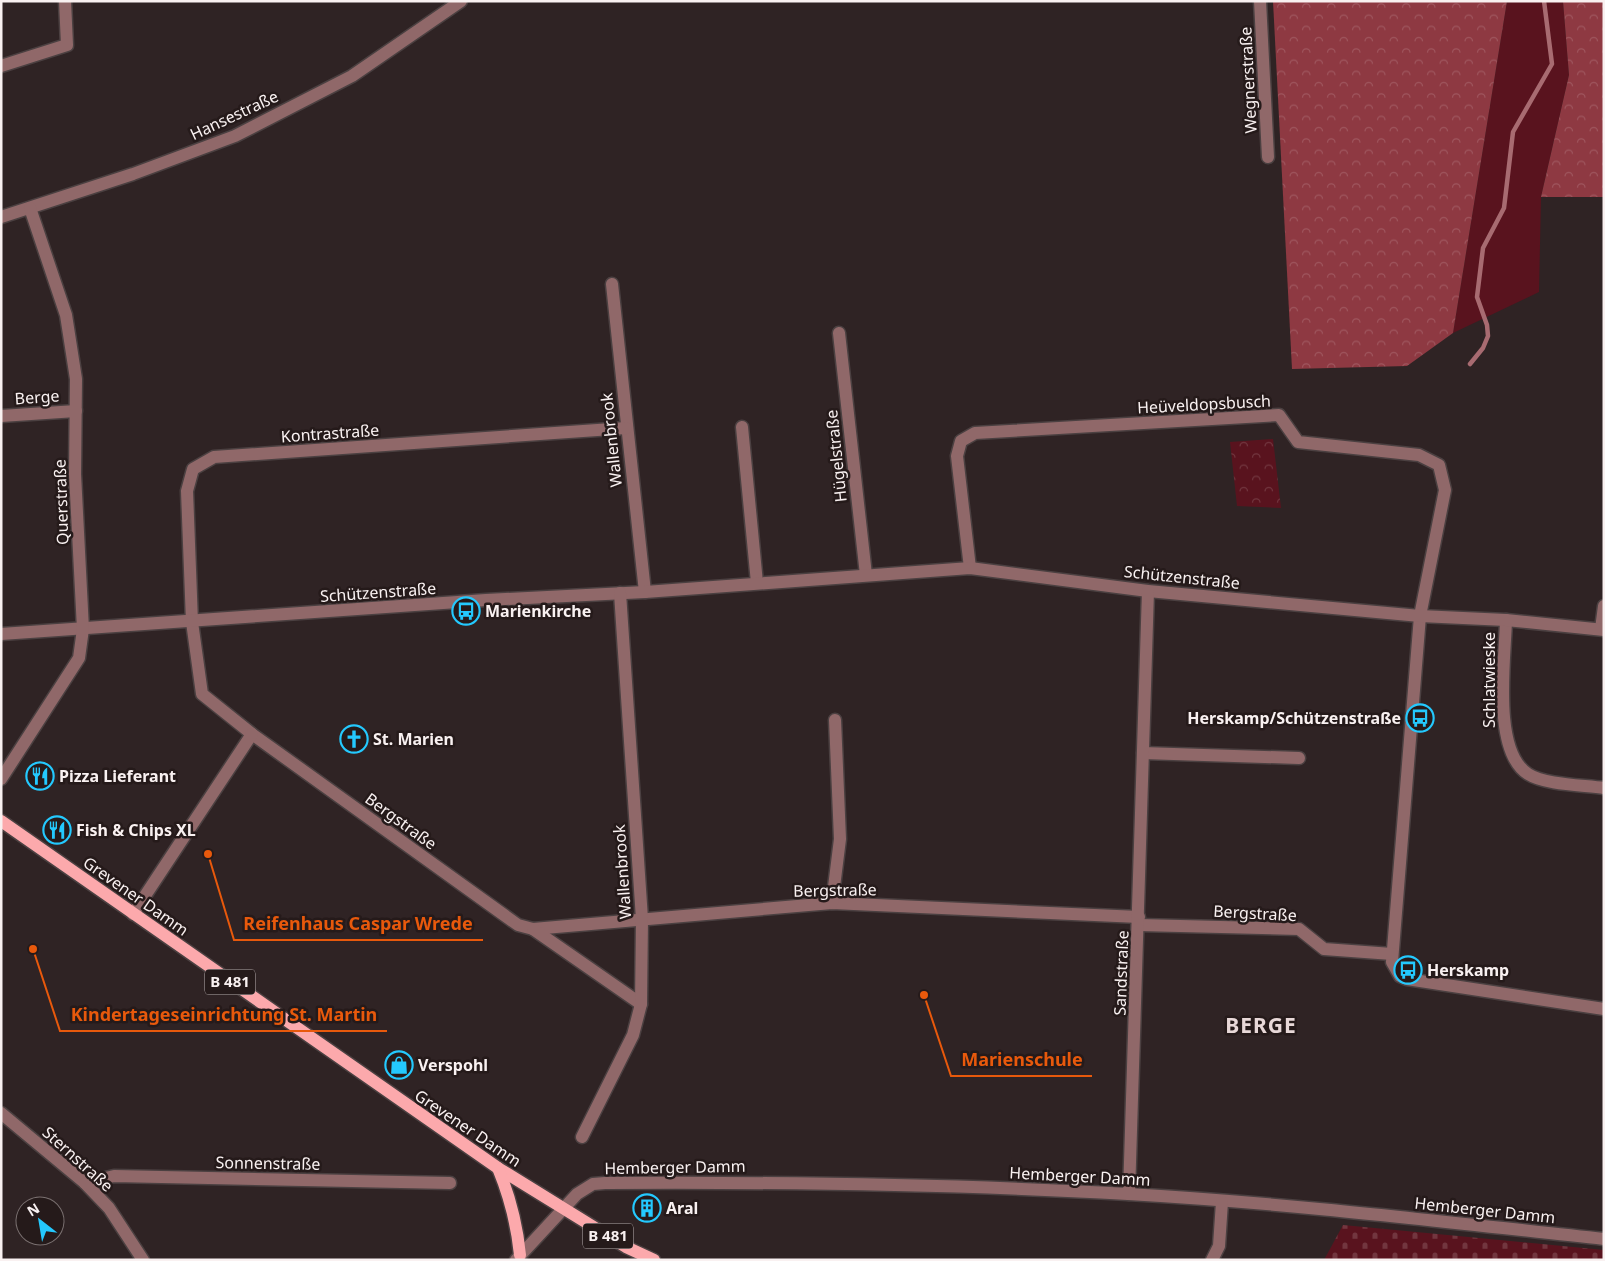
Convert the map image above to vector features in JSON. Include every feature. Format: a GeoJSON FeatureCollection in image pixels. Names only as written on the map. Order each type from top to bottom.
{"type":"FeatureCollection","features":[{"type":"Feature","properties":{"kind":"main road","name":"Grevener Damm"},"geometry":{"type":"LineString","coordinates":[[1,821],[498,1168],[626,1247],[654,1260]]}},
{"type":"Feature","properties":{"kind":"main road"},"geometry":{"type":"LineString","coordinates":[[498,1168],[508,1192],[517,1227],[518,1258]]}},
{"type":"Feature","properties":{"kind":"street"},"geometry":{"type":"LineString","coordinates":[[1,66],[68,45],[65,1]]}},
{"type":"Feature","properties":{"kind":"street","name":"Hansestraße"},"geometry":{"type":"LineString","coordinates":[[1,217],[133,174],[235,136],[352,76],[461,1]]}},
{"type":"Feature","properties":{"kind":"street","name":"Wegnerstraße"},"geometry":{"type":"LineString","coordinates":[[1260,1],[1268,157]]}},
{"type":"Feature","properties":{"kind":"street","name":"Querstraße"},"geometry":{"type":"LineString","coordinates":[[1,779],[79,658],[83,629],[75,474],[76,379],[66,315],[30,208]]}},
{"type":"Feature","properties":{"kind":"street","name":"Wallenbrook"},"geometry":{"type":"LineString","coordinates":[[612,284],[645,592]]}},
{"type":"Feature","properties":{"kind":"street","name":"Hügelstraße"},"geometry":{"type":"LineString","coordinates":[[838,333],[866,575]]}},
{"type":"Feature","properties":{"kind":"street","name":"Berge"},"geometry":{"type":"LineString","coordinates":[[1,416],[76,411]]}},
{"type":"Feature","properties":{"kind":"street","name":"Heüveldopsbusch"},"geometry":{"type":"LineString","coordinates":[[970,568],[957,456],[961,441],[975,433],[1278,415],[1298,442],[1419,455],[1439,465],[1444,490],[1420,616]]}},
{"type":"Feature","properties":{"kind":"street"},"geometry":{"type":"LineString","coordinates":[[742,427],[758,583]]}},
{"type":"Feature","properties":{"kind":"street","name":"Kontrastraße"},"geometry":{"type":"LineString","coordinates":[[192,622],[187,491],[193,469],[214,457],[626,428]]}},
{"type":"Feature","properties":{"kind":"street","name":"Schützenstraße"},"geometry":{"type":"LineString","coordinates":[[1,634],[486,600],[645,592],[970,568],[1148,591],[1420,616],[1506,620],[1602,629]]}},
{"type":"Feature","properties":{"kind":"street","name":"Sandstraße"},"geometry":{"type":"LineString","coordinates":[[1129,1194],[1148,591]]}},
{"type":"Feature","properties":{"kind":"street","name":"Wallenbrook"},"geometry":{"type":"LineString","coordinates":[[582,1137],[633,1035],[641,1004],[642,919],[620,593]]}},
{"type":"Feature","properties":{"kind":"street"},"geometry":{"type":"LineString","coordinates":[[1602,629],[1604,606]]}},
{"type":"Feature","properties":{"kind":"street"},"geometry":{"type":"LineString","coordinates":[[1420,616],[1392,954],[1395,969],[1407,979],[1604,1009]]}},
{"type":"Feature","properties":{"kind":"street","name":"Schlatwieske"},"geometry":{"type":"LineString","coordinates":[[1506,620],[1503,720],[1506,739],[1514,761],[1529,775],[1546,780],[1604,788]]}},
{"type":"Feature","properties":{"kind":"street","name":"Bergstraße"},"geometry":{"type":"LineString","coordinates":[[192,622],[202,694],[252,734],[518,925],[533,929],[641,1004]]}},
{"type":"Feature","properties":{"kind":"street"},"geometry":{"type":"LineString","coordinates":[[832,903],[840,839],[836,720]]}},
{"type":"Feature","properties":{"kind":"street"},"geometry":{"type":"LineString","coordinates":[[133,914],[252,734]]}},
{"type":"Feature","properties":{"kind":"street"},"geometry":{"type":"LineString","coordinates":[[1143,754],[1299,758]]}},
{"type":"Feature","properties":{"kind":"street","name":"Bergstraße"},"geometry":{"type":"LineString","coordinates":[[533,929],[832,903],[1299,929],[1324,949],[1392,954]]}},
{"type":"Feature","properties":{"kind":"street","name":"Sternstraße"},"geometry":{"type":"LineString","coordinates":[[1,1113],[85,1183],[110,1208],[143,1260]]}},
{"type":"Feature","properties":{"kind":"street","name":"Sonnenstraße"},"geometry":{"type":"LineString","coordinates":[[85,1183],[114,1176],[450,1183]]}},
{"type":"Feature","properties":{"kind":"street","name":"Hemberger Damm"},"geometry":{"type":"LineString","coordinates":[[518,1258],[577,1194],[593,1184],[605,1183],[765,1182],[1129,1194],[1342,1211],[1604,1239]]}},
{"type":"Feature","properties":{"kind":"street"},"geometry":{"type":"LineString","coordinates":[[1212,1260],[1219,1246],[1222,1202]]}},
{"type":"Feature","properties":{"kind":"green space"},"geometry":{"type":"Polygon","coordinates":[[[1273,1],[1507,1],[1453,333],[1407,366],[1292,369],[1273,1]]]}},
{"type":"Feature","properties":{"kind":"green space"},"geometry":{"type":"Polygon","coordinates":[[[1507,1],[1563,1],[1569,75],[1541,197],[1539,292],[1453,333],[1507,1]]]}},
{"type":"Feature","properties":{"kind":"green space"},"geometry":{"type":"Polygon","coordinates":[[[1563,1],[1604,1],[1604,197],[1541,197],[1569,75],[1563,1]]]}},
{"type":"Feature","properties":{"kind":"green space"},"geometry":{"type":"Polygon","coordinates":[[[1273,439],[1281,508],[1237,506],[1230,442],[1273,439]]]}},
{"type":"Feature","properties":{"kind":"green space"},"geometry":{"type":"Polygon","coordinates":[[[1343,1225],[1604,1250],[1604,1260],[1324,1260],[1343,1225]]]}},
{"type":"Feature","properties":{"kind":"waterway"},"geometry":{"type":"LineString","coordinates":[[1470,364],[1483,348],[1488,336],[1487,325],[1477,297],[1483,248],[1504,208],[1513,132],[1552,64],[1544,1]]}},
{"type":"Feature","properties":{"kind":"place","name":"Marienkirche"},"geometry":{"type":"Point","coordinates":[466,611]}},
{"type":"Feature","properties":{"kind":"place","name":"Herskamp/Schützenstraße"},"geometry":{"type":"Point","coordinates":[1420,718]}},
{"type":"Feature","properties":{"kind":"place","name":"St. Marien"},"geometry":{"type":"Point","coordinates":[354,739]}},
{"type":"Feature","properties":{"kind":"place","name":"Pizza Lieferant"},"geometry":{"type":"Point","coordinates":[40,776]}},
{"type":"Feature","properties":{"kind":"place","name":"Fish & Chips XL"},"geometry":{"type":"Point","coordinates":[57,830]}},
{"type":"Feature","properties":{"kind":"place","name":"Reifenhaus Caspar Wrede"},"geometry":{"type":"Point","coordinates":[208,854]}},
{"type":"Feature","properties":{"kind":"place","name":"Kindertageseinrichtung St. Martin"},"geometry":{"type":"Point","coordinates":[33,949]}},
{"type":"Feature","properties":{"kind":"place","name":"Herskamp"},"geometry":{"type":"Point","coordinates":[1408,970]}},
{"type":"Feature","properties":{"kind":"place","name":"Marienschule"},"geometry":{"type":"Point","coordinates":[924,995]}},
{"type":"Feature","properties":{"kind":"place","name":"Verspohl"},"geometry":{"type":"Point","coordinates":[399,1065]}},
{"type":"Feature","properties":{"kind":"place","name":"Aral"},"geometry":{"type":"Point","coordinates":[647,1208]}},
{"type":"Feature","properties":{"kind":"district","name":"BERGE"},"geometry":{"type":"Point","coordinates":[1261,1026]}}]}
